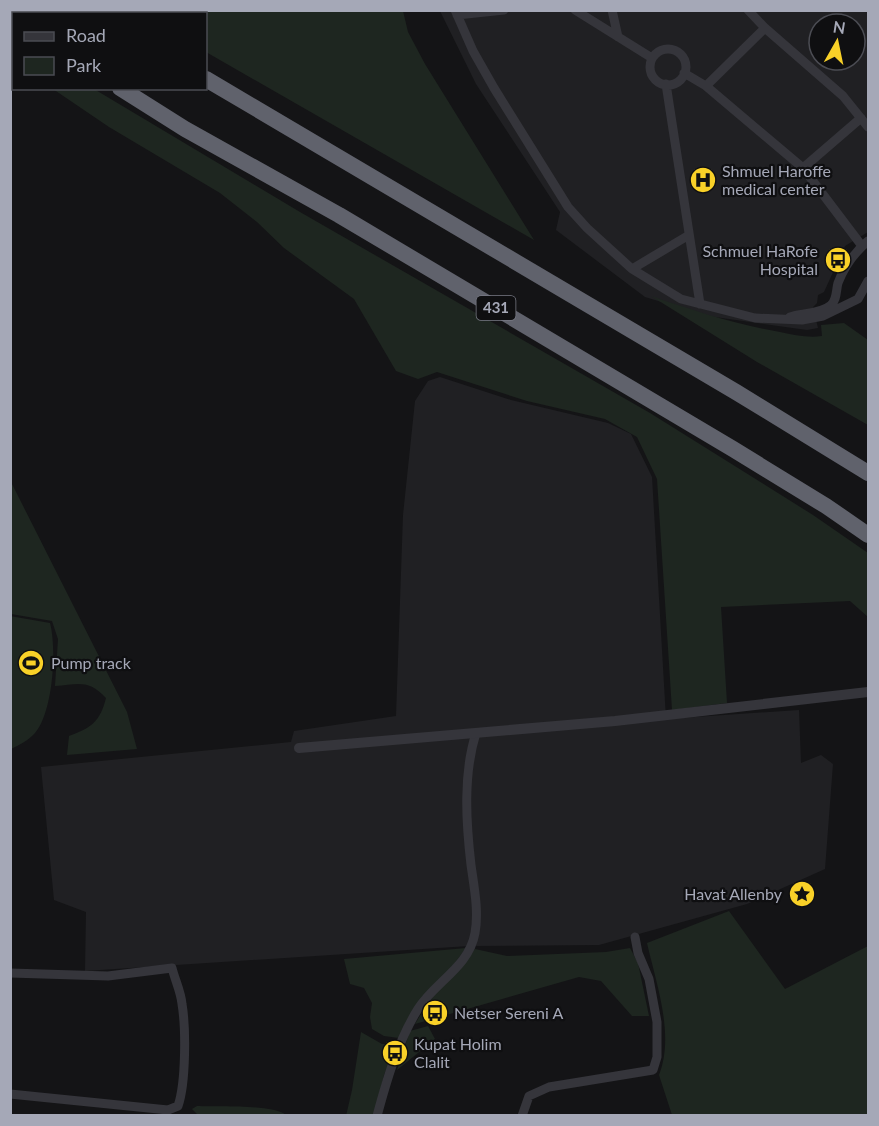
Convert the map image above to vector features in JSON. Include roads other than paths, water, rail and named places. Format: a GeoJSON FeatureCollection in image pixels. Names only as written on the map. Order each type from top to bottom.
{"type":"FeatureCollection","features":[{"type":"Feature","properties":{"kind":"highway"},"geometry":{"type":"LineString","coordinates":[[207,80],[736,392],[868,473]]}},
{"type":"Feature","properties":{"kind":"highway","name":"431"},"geometry":{"type":"LineString","coordinates":[[123,90],[185,129],[339,215],[702,431],[826,506],[868,535]]}},
{"type":"Feature","properties":{"kind":"street"},"geometry":{"type":"LineString","coordinates":[[504,10],[456,13],[473,51],[494,88],[568,207],[586,228],[632,269],[681,299],[755,318],[802,320],[842,309],[858,299],[868,281]]}},
{"type":"Feature","properties":{"kind":"street"},"geometry":{"type":"LineString","coordinates":[[575,10],[652,58]]}},
{"type":"Feature","properties":{"kind":"street"},"geometry":{"type":"LineString","coordinates":[[612,10],[618,37]]}},
{"type":"Feature","properties":{"kind":"street"},"geometry":{"type":"LineString","coordinates":[[748,10],[765,28],[843,96],[868,127]]}},
{"type":"Feature","properties":{"kind":"street"},"geometry":{"type":"LineString","coordinates":[[706,86],[765,28]]}},
{"type":"Feature","properties":{"kind":"street"},"geometry":{"type":"LineString","coordinates":[[672,49],[685,61],[684,73],[677,82],[666,84],[656,80],[652,75],[650,64],[652,58],[660,50],[672,49]]}},
{"type":"Feature","properties":{"kind":"street"},"geometry":{"type":"LineString","coordinates":[[684,73],[706,86],[803,168],[865,244],[853,256],[839,281],[836,296],[831,305],[815,315]]}},
{"type":"Feature","properties":{"kind":"street"},"geometry":{"type":"LineString","coordinates":[[666,84],[700,304]]}},
{"type":"Feature","properties":{"kind":"street"},"geometry":{"type":"LineString","coordinates":[[803,168],[861,118]]}},
{"type":"Feature","properties":{"kind":"street"},"geometry":{"type":"LineString","coordinates":[[632,269],[689,235]]}},
{"type":"Feature","properties":{"kind":"street"},"geometry":{"type":"LineString","coordinates":[[299,748],[615,721],[868,692]]}},
{"type":"Feature","properties":{"kind":"street"},"geometry":{"type":"LineString","coordinates":[[376,1116],[401,1042],[419,1008],[463,962],[472,945],[476,905],[467,817],[470,762],[476,733]]}},
{"type":"Feature","properties":{"kind":"street"},"geometry":{"type":"LineString","coordinates":[[522,1116],[529,1096],[549,1087],[653,1070],[657,1057],[657,1022],[649,979],[638,953],[635,937]]}},
{"type":"Feature","properties":{"kind":"street"},"geometry":{"type":"LineString","coordinates":[[10,973],[108,976],[172,968],[182,1003],[184,1046],[181,1096],[178,1106],[168,1110],[10,1094]]}},
{"type":"Feature","properties":{"kind":"place","name":"Shmuel Haroffe medical center"},"geometry":{"type":"Point","coordinates":[703,180]}},
{"type":"Feature","properties":{"kind":"place","name":"Schmuel HaRofe Hospital"},"geometry":{"type":"Point","coordinates":[838,260]}},
{"type":"Feature","properties":{"kind":"place","name":"Pump track"},"geometry":{"type":"Point","coordinates":[31,663]}},
{"type":"Feature","properties":{"kind":"place","name":"Havat Allenby"},"geometry":{"type":"Point","coordinates":[802,894]}},
{"type":"Feature","properties":{"kind":"place","name":"Netser Sereni A"},"geometry":{"type":"Point","coordinates":[435,1013]}},
{"type":"Feature","properties":{"kind":"place","name":"Kupat Holim Clalit"},"geometry":{"type":"Point","coordinates":[395,1053]}}]}
